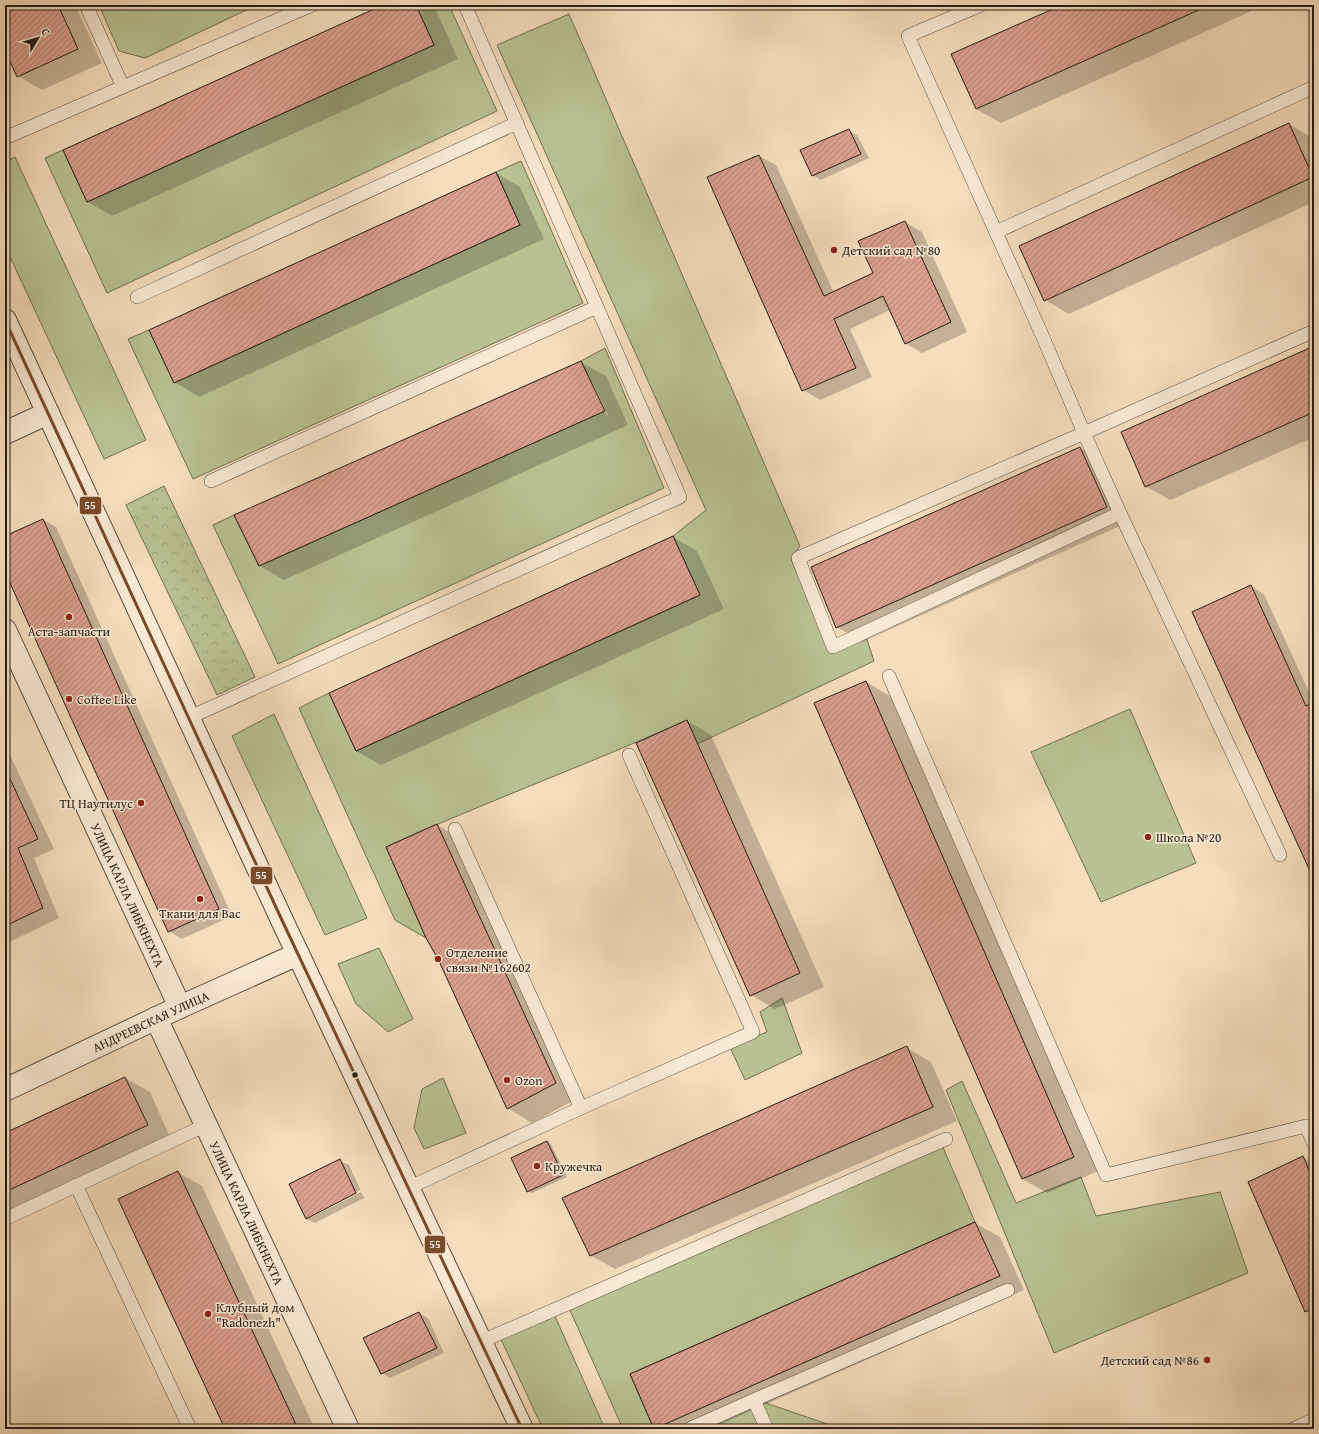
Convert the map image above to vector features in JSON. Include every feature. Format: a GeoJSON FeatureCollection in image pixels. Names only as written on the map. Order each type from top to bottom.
{"type":"FeatureCollection","features":[{"type":"Feature","properties":{"kind":"street"},"geometry":{"type":"LineString","coordinates":[[5,320],[298,954],[522,1429]]}},
{"type":"Feature","properties":{"kind":"street"},"geometry":{"type":"LineString","coordinates":[[5,433],[48,413]]}},
{"type":"Feature","properties":{"kind":"street","name":"УЛИЦА КАРЛА ЛИБКНЕХТА"},"geometry":{"type":"LineString","coordinates":[[5,630],[180,1007]]}},
{"type":"Feature","properties":{"kind":"street","name":"АНДРЕЕВСКАЯ УЛИЦА"},"geometry":{"type":"LineString","coordinates":[[5,1090],[156,1018],[298,954]]}},
{"type":"Feature","properties":{"kind":"street","name":"УЛИЦА КАРЛА ЛИБКНЕХТА"},"geometry":{"type":"LineString","coordinates":[[156,1018],[348,1429]]}},
{"type":"Feature","properties":{"kind":"lane"},"geometry":{"type":"LineString","coordinates":[[86,5],[123,87]]}},
{"type":"Feature","properties":{"kind":"lane"},"geometry":{"type":"LineString","coordinates":[[5,138],[312,5]]}},
{"type":"Feature","properties":{"kind":"lane"},"geometry":{"type":"LineString","coordinates":[[188,718],[680,497],[465,5]]}},
{"type":"Feature","properties":{"kind":"lane"},"geometry":{"type":"LineString","coordinates":[[981,5],[908,36],[1120,513],[1280,855]]}},
{"type":"Feature","properties":{"kind":"lane"},"geometry":{"type":"LineString","coordinates":[[996,232],[1314,87]]}},
{"type":"Feature","properties":{"kind":"lane"},"geometry":{"type":"LineString","coordinates":[[137,297],[517,123]]}},
{"type":"Feature","properties":{"kind":"lane"},"geometry":{"type":"LineString","coordinates":[[212,481],[597,308]]}},
{"type":"Feature","properties":{"kind":"lane"},"geometry":{"type":"LineString","coordinates":[[1120,513],[833,647],[798,558],[1314,331]]}},
{"type":"Feature","properties":{"kind":"lane"},"geometry":{"type":"LineString","coordinates":[[889,676],[1106,1175],[1310,1126],[1314,1144]]}},
{"type":"Feature","properties":{"kind":"lane"},"geometry":{"type":"LineString","coordinates":[[408,1188],[581,1108],[753,1032],[629,755]]}},
{"type":"Feature","properties":{"kind":"lane"},"geometry":{"type":"LineString","coordinates":[[455,829],[581,1108]]}},
{"type":"Feature","properties":{"kind":"lane"},"geometry":{"type":"LineString","coordinates":[[5,1219],[206,1125]]}},
{"type":"Feature","properties":{"kind":"lane"},"geometry":{"type":"LineString","coordinates":[[480,1342],[946,1139]]}},
{"type":"Feature","properties":{"kind":"lane"},"geometry":{"type":"LineString","coordinates":[[76,1185],[190,1429]]}},
{"type":"Feature","properties":{"kind":"lane"},"geometry":{"type":"LineString","coordinates":[[689,1429],[1008,1290]]}},
{"type":"Feature","properties":{"kind":"lane"},"geometry":{"type":"LineString","coordinates":[[754,1400],[767,1429]]}},
{"type":"Feature","properties":{"kind":"lane"},"geometry":{"type":"LineString","coordinates":[[1293,1429],[1314,1419]]}},
{"type":"Feature","properties":{"kind":"green space"},"geometry":{"type":"Polygon","coordinates":[[[99,5],[257,5],[145,58],[119,51],[99,5]]]}},
{"type":"Feature","properties":{"kind":"green space"},"geometry":{"type":"Polygon","coordinates":[[[416,5],[449,5],[497,111],[107,293],[45,158],[63,150],[87,202],[434,45],[416,5]]]}},
{"type":"Feature","properties":{"kind":"green space"},"geometry":{"type":"Polygon","coordinates":[[[569,14],[800,546],[791,559],[830,651],[866,637],[874,661],[697,744],[687,720],[423,830],[386,847],[426,938],[395,920],[299,708],[329,693],[356,751],[700,595],[673,536],[706,510],[497,45],[569,14]]]}},
{"type":"Feature","properties":{"kind":"green space"},"geometry":{"type":"Polygon","coordinates":[[[15,157],[146,440],[104,459],[5,246],[5,162],[15,157]]]}},
{"type":"Feature","properties":{"kind":"green space"},"geometry":{"type":"Polygon","coordinates":[[[521,161],[583,303],[193,479],[128,339],[149,330],[174,383],[520,225],[496,172],[521,161]]]}},
{"type":"Feature","properties":{"kind":"green space"},"geometry":{"type":"Polygon","coordinates":[[[605,348],[664,488],[278,664],[213,525],[234,515],[259,566],[604,411],[581,361],[605,348]]]}},
{"type":"Feature","properties":{"kind":"green space"},"geometry":{"type":"Polygon","coordinates":[[[164,486],[255,677],[217,695],[126,505],[164,486]]]}},
{"type":"Feature","properties":{"kind":"green space"},"geometry":{"type":"Polygon","coordinates":[[[1130,709],[1196,863],[1101,902],[1031,752],[1130,709]]]}},
{"type":"Feature","properties":{"kind":"green space"},"geometry":{"type":"Polygon","coordinates":[[[274,714],[367,918],[325,935],[232,736],[274,714]]]}},
{"type":"Feature","properties":{"kind":"green space"},"geometry":{"type":"Polygon","coordinates":[[[379,948],[413,1019],[388,1032],[356,1004],[338,964],[379,948]]]}},
{"type":"Feature","properties":{"kind":"green space"},"geometry":{"type":"Polygon","coordinates":[[[782,998],[802,1053],[745,1080],[730,1047],[767,1032],[760,1012],[782,998]]]}},
{"type":"Feature","properties":{"kind":"green space"},"geometry":{"type":"Polygon","coordinates":[[[443,1078],[466,1133],[424,1149],[414,1128],[422,1089],[443,1078]]]}},
{"type":"Feature","properties":{"kind":"green space"},"geometry":{"type":"Polygon","coordinates":[[[962,1081],[1016,1203],[1081,1177],[1096,1216],[1220,1192],[1248,1273],[1054,1353],[946,1090],[962,1081]]]}},
{"type":"Feature","properties":{"kind":"green space"},"geometry":{"type":"Polygon","coordinates":[[[942,1145],[975,1222],[630,1374],[654,1429],[623,1429],[569,1308],[942,1145]]]}},
{"type":"Feature","properties":{"kind":"green space"},"geometry":{"type":"Polygon","coordinates":[[[554,1314],[605,1429],[543,1429],[499,1335],[554,1314]]]}},
{"type":"Feature","properties":{"kind":"green space"},"geometry":{"type":"Polygon","coordinates":[[[760,1401],[842,1429],[773,1429],[760,1401]]]}},
{"type":"Feature","properties":{"kind":"green space"},"geometry":{"type":"Polygon","coordinates":[[[752,1405],[762,1429],[698,1429],[752,1405]]]}},
{"type":"Feature","properties":{"kind":"building"},"geometry":{"type":"Polygon","coordinates":[[[5,5],[58,5],[78,49],[17,77],[5,50],[5,5]]]}},
{"type":"Feature","properties":{"kind":"building"},"geometry":{"type":"Polygon","coordinates":[[[383,5],[416,5],[434,45],[87,202],[63,150],[383,5]]]}},
{"type":"Feature","properties":{"kind":"building"},"geometry":{"type":"Polygon","coordinates":[[[1062,5],[1210,5],[976,109],[951,54],[1062,5]]]}},
{"type":"Feature","properties":{"kind":"building"},"geometry":{"type":"Polygon","coordinates":[[[1289,123],[1313,177],[1044,301],[1019,246],[1289,123]]]}},
{"type":"Feature","properties":{"kind":"building"},"geometry":{"type":"Polygon","coordinates":[[[849,129],[861,154],[812,176],[800,150],[849,129]]]}},
{"type":"Feature","properties":{"kind":"building"},"geometry":{"type":"Polygon","coordinates":[[[759,155],[824,296],[873,273],[858,241],[905,221],[951,322],[905,344],[883,296],[834,319],[856,368],[802,391],[707,177],[759,155]]]}},
{"type":"Feature","properties":{"kind":"building"},"geometry":{"type":"Polygon","coordinates":[[[496,172],[520,225],[174,383],[149,330],[496,172]]]}},
{"type":"Feature","properties":{"kind":"building"},"geometry":{"type":"Polygon","coordinates":[[[1314,346],[1314,412],[1145,487],[1121,432],[1314,346]]]}},
{"type":"Feature","properties":{"kind":"building"},"geometry":{"type":"Polygon","coordinates":[[[581,361],[605,411],[259,566],[234,515],[581,361]]]}},
{"type":"Feature","properties":{"kind":"building"},"geometry":{"type":"Polygon","coordinates":[[[1080,447],[1107,507],[836,628],[811,567],[1080,447]]]}},
{"type":"Feature","properties":{"kind":"building","name":"ТЦ Наутилус"},"geometry":{"type":"Polygon","coordinates":[[[43,519],[219,909],[168,932],[5,572],[5,536],[43,519]]]}},
{"type":"Feature","properties":{"kind":"building"},"geometry":{"type":"Polygon","coordinates":[[[673,536],[700,595],[356,751],[329,693],[673,536]]]}},
{"type":"Feature","properties":{"kind":"building"},"geometry":{"type":"Polygon","coordinates":[[[1251,585],[1306,706],[1314,702],[1314,880],[1192,612],[1251,585]]]}},
{"type":"Feature","properties":{"kind":"building"},"geometry":{"type":"Polygon","coordinates":[[[866,681],[1074,1157],[1022,1179],[814,703],[866,681]]]}},
{"type":"Feature","properties":{"kind":"building"},"geometry":{"type":"Polygon","coordinates":[[[687,720],[800,973],[750,996],[636,743],[687,720]]]}},
{"type":"Feature","properties":{"kind":"building"},"geometry":{"type":"Polygon","coordinates":[[[5,768],[38,839],[18,848],[43,908],[5,926],[5,768]]]}},
{"type":"Feature","properties":{"kind":"building"},"geometry":{"type":"Polygon","coordinates":[[[437,824],[556,1083],[507,1109],[438,959],[426,938],[386,847],[437,824]]]}},
{"type":"Feature","properties":{"kind":"building"},"geometry":{"type":"Polygon","coordinates":[[[907,1046],[933,1107],[590,1256],[562,1198],[907,1046]]]}},
{"type":"Feature","properties":{"kind":"building"},"geometry":{"type":"Polygon","coordinates":[[[125,1077],[148,1125],[5,1192],[5,1133],[125,1077]]]}},
{"type":"Feature","properties":{"kind":"building","name":"Кружечка"},"geometry":{"type":"Polygon","coordinates":[[[547,1141],[563,1175],[527,1192],[511,1158],[547,1141]]]}},
{"type":"Feature","properties":{"kind":"building"},"geometry":{"type":"Polygon","coordinates":[[[1303,1156],[1314,1182],[1314,1308],[1305,1312],[1248,1182],[1303,1156]]]}},
{"type":"Feature","properties":{"kind":"building"},"geometry":{"type":"Polygon","coordinates":[[[340,1159],[356,1193],[306,1219],[289,1184],[340,1159]]]}},
{"type":"Feature","properties":{"kind":"building","name":"Клубный дом \"Radonezh\""},"geometry":{"type":"Polygon","coordinates":[[[178,1171],[298,1429],[225,1429],[118,1199],[178,1171]]]}},
{"type":"Feature","properties":{"kind":"building"},"geometry":{"type":"Polygon","coordinates":[[[975,1222],[1000,1276],[654,1429],[630,1374],[975,1222]]]}},
{"type":"Feature","properties":{"kind":"building"},"geometry":{"type":"Polygon","coordinates":[[[419,1312],[437,1348],[381,1374],[363,1338],[419,1312]]]}},
{"type":"Feature","properties":{"kind":"transit line","name":"55"},"geometry":{"type":"LineString","coordinates":[[5,320],[280,916],[522,1429]]}},
{"type":"Feature","properties":{"kind":"place","name":"Детский сад №80"},"geometry":{"type":"Point","coordinates":[834,250]}},
{"type":"Feature","properties":{"kind":"place","name":"Аста-запчасти"},"geometry":{"type":"Point","coordinates":[69,617]}},
{"type":"Feature","properties":{"kind":"place","name":"Coffee Like"},"geometry":{"type":"Point","coordinates":[69,699]}},
{"type":"Feature","properties":{"kind":"place","name":"ТЦ Наутилус"},"geometry":{"type":"Point","coordinates":[141,803]}},
{"type":"Feature","properties":{"kind":"place","name":"Школа №20"},"geometry":{"type":"Point","coordinates":[1148,837]}},
{"type":"Feature","properties":{"kind":"place","name":"Ткани для Вас"},"geometry":{"type":"Point","coordinates":[200,899]}},
{"type":"Feature","properties":{"kind":"place","name":"Отделение связи №162602"},"geometry":{"type":"Point","coordinates":[438,959]}},
{"type":"Feature","properties":{"kind":"place","name":"Ozon"},"geometry":{"type":"Point","coordinates":[507,1080]}},
{"type":"Feature","properties":{"kind":"place","name":"Кружечка"},"geometry":{"type":"Point","coordinates":[537,1166]}},
{"type":"Feature","properties":{"kind":"place","name":"Клубный дом \"Radonezh\""},"geometry":{"type":"Point","coordinates":[208,1314]}},
{"type":"Feature","properties":{"kind":"place","name":"Детский сад №86"},"geometry":{"type":"Point","coordinates":[1207,1360]}}]}
